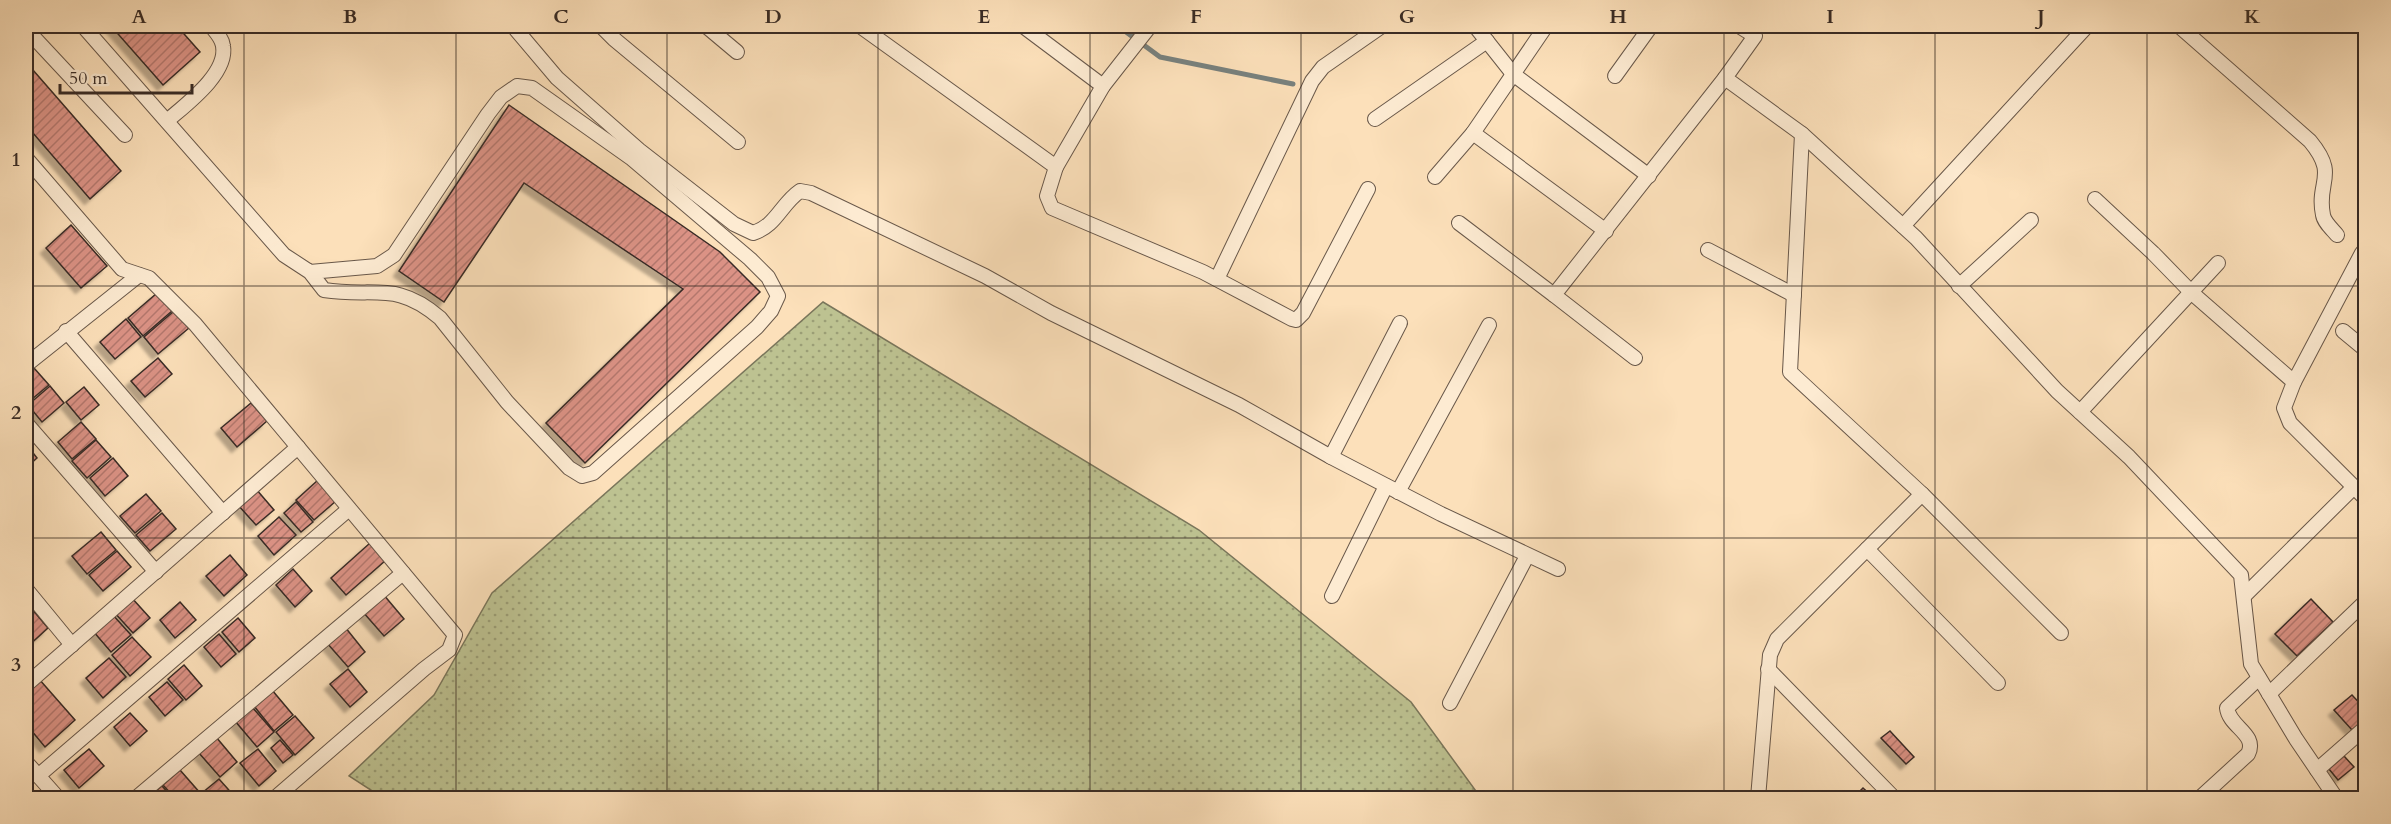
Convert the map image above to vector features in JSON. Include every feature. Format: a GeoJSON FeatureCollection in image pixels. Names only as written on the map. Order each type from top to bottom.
{"type":"FeatureCollection","features":[{"type":"Feature","properties":{"kind":"street"},"geometry":{"type":"LineString","coordinates":[[83,26],[284,255],[310,272],[324,290],[388,291],[406,296],[431,310],[440,318],[507,402],[569,468],[582,476],[593,473],[757,327],[771,310],[778,296],[768,277],[750,259],[632,158],[532,88],[517,86],[501,97],[488,114],[463,155],[394,255],[377,266],[310,272]]}},
{"type":"Feature","properties":{"kind":"street"},"geometry":{"type":"LineString","coordinates":[[167,122],[209,83],[223,59],[223,47],[218,34],[211,26]]}},
{"type":"Feature","properties":{"kind":"street"},"geometry":{"type":"LineString","coordinates":[[513,26],[557,78],[639,150],[734,224],[753,233],[765,229],[788,199],[800,191],[811,193],[985,276],[1051,313],[1239,405],[1392,489],[1558,569]]}},
{"type":"Feature","properties":{"kind":"street"},"geometry":{"type":"LineString","coordinates":[[602,26],[614,39],[738,142]]}},
{"type":"Feature","properties":{"kind":"street"},"geometry":{"type":"LineString","coordinates":[[706,26],[737,52]]}},
{"type":"Feature","properties":{"kind":"street"},"geometry":{"type":"LineString","coordinates":[[860,26],[1056,167]]}},
{"type":"Feature","properties":{"kind":"street"},"geometry":{"type":"LineString","coordinates":[[1023,26],[1103,86]]}},
{"type":"Feature","properties":{"kind":"street"},"geometry":{"type":"LineString","coordinates":[[1150,26],[1103,86],[1056,167],[1047,196],[1053,208],[1217,279],[1296,320],[1303,314],[1368,189]]}},
{"type":"Feature","properties":{"kind":"street"},"geometry":{"type":"LineString","coordinates":[[1217,279],[1312,81],[1323,67],[1382,26]]}},
{"type":"Feature","properties":{"kind":"street"},"geometry":{"type":"LineString","coordinates":[[1475,26],[1513,74],[1649,176]]}},
{"type":"Feature","properties":{"kind":"street"},"geometry":{"type":"LineString","coordinates":[[1435,177],[1473,133],[1546,26]]}},
{"type":"Feature","properties":{"kind":"street"},"geometry":{"type":"LineString","coordinates":[[1616,76],[1651,26]]}},
{"type":"Feature","properties":{"kind":"street"},"geometry":{"type":"LineString","coordinates":[[1554,295],[1649,176],[1755,36],[1739,26]]}},
{"type":"Feature","properties":{"kind":"street"},"geometry":{"type":"LineString","coordinates":[[1903,226],[2087,26]]}},
{"type":"Feature","properties":{"kind":"street"},"geometry":{"type":"LineString","coordinates":[[2179,26],[2310,141],[2321,155],[2325,173],[2323,214],[2337,235]]}},
{"type":"Feature","properties":{"kind":"street"},"geometry":{"type":"LineString","coordinates":[[26,29],[125,135]]}},
{"type":"Feature","properties":{"kind":"street"},"geometry":{"type":"LineString","coordinates":[[1375,119],[1487,41]]}},
{"type":"Feature","properties":{"kind":"street"},"geometry":{"type":"LineString","coordinates":[[1725,78],[1802,134],[1903,226],[2057,391],[2129,457],[2241,575],[2251,664],[2336,798]]}},
{"type":"Feature","properties":{"kind":"street"},"geometry":{"type":"LineString","coordinates":[[1473,133],[1606,231]]}},
{"type":"Feature","properties":{"kind":"street"},"geometry":{"type":"LineString","coordinates":[[1802,134],[1790,372],[1922,494],[2061,633]]}},
{"type":"Feature","properties":{"kind":"street"},"geometry":{"type":"LineString","coordinates":[[26,158],[122,269],[149,278],[195,324],[455,635],[450,650],[424,669],[275,798]]}},
{"type":"Feature","properties":{"kind":"street"},"geometry":{"type":"LineString","coordinates":[[2095,199],[2192,293],[2294,382]]}},
{"type":"Feature","properties":{"kind":"street"},"geometry":{"type":"LineString","coordinates":[[1959,286],[2031,220]]}},
{"type":"Feature","properties":{"kind":"street"},"geometry":{"type":"LineString","coordinates":[[1459,223],[1635,358]]}},
{"type":"Feature","properties":{"kind":"street"},"geometry":{"type":"LineString","coordinates":[[1708,250],[1794,295]]}},
{"type":"Feature","properties":{"kind":"street"},"geometry":{"type":"LineString","coordinates":[[2362,253],[2294,382],[2284,408],[2290,423],[2366,499]]}},
{"type":"Feature","properties":{"kind":"street"},"geometry":{"type":"LineString","coordinates":[[2080,412],[2218,263]]}},
{"type":"Feature","properties":{"kind":"street"},"geometry":{"type":"LineString","coordinates":[[26,365],[139,274]]}},
{"type":"Feature","properties":{"kind":"street"},"geometry":{"type":"LineString","coordinates":[[1330,457],[1401,322]]}},
{"type":"Feature","properties":{"kind":"street"},"geometry":{"type":"LineString","coordinates":[[1332,596],[1489,324]]}},
{"type":"Feature","properties":{"kind":"street"},"geometry":{"type":"LineString","coordinates":[[66,331],[223,513]]}},
{"type":"Feature","properties":{"kind":"street"},"geometry":{"type":"LineString","coordinates":[[2343,331],[2366,350]]}},
{"type":"Feature","properties":{"kind":"street"},"geometry":{"type":"LineString","coordinates":[[26,423],[156,572]]}},
{"type":"Feature","properties":{"kind":"street"},"geometry":{"type":"LineString","coordinates":[[26,686],[298,447]]}},
{"type":"Feature","properties":{"kind":"street"},"geometry":{"type":"LineString","coordinates":[[2244,596],[2354,487]]}},
{"type":"Feature","properties":{"kind":"street"},"geometry":{"type":"LineString","coordinates":[[1762,795],[1768,669],[1770,655],[1777,639],[1922,494]]}},
{"type":"Feature","properties":{"kind":"street"},"geometry":{"type":"LineString","coordinates":[[38,776],[349,509]]}},
{"type":"Feature","properties":{"kind":"street"},"geometry":{"type":"LineString","coordinates":[[1866,549],[1998,682]]}},
{"type":"Feature","properties":{"kind":"street"},"geometry":{"type":"LineString","coordinates":[[1450,703],[1527,556]]}},
{"type":"Feature","properties":{"kind":"street"},"geometry":{"type":"LineString","coordinates":[[136,798],[403,573]]}},
{"type":"Feature","properties":{"kind":"street"},"geometry":{"type":"LineString","coordinates":[[26,589],[72,645]]}},
{"type":"Feature","properties":{"kind":"street"},"geometry":{"type":"LineString","coordinates":[[2269,694],[2366,601]]}},
{"type":"Feature","properties":{"kind":"street"},"geometry":{"type":"LineString","coordinates":[[1768,669],[1894,798]]}},
{"type":"Feature","properties":{"kind":"street"},"geometry":{"type":"LineString","coordinates":[[2200,798],[2248,754],[2251,748],[2249,738],[2230,717],[2227,708],[2259,678]]}},
{"type":"Feature","properties":{"kind":"street"},"geometry":{"type":"LineString","coordinates":[[2317,770],[2366,727]]}},
{"type":"Feature","properties":{"kind":"street"},"geometry":{"type":"LineString","coordinates":[[26,762],[58,798]]}},
{"type":"Feature","properties":{"kind":"green space"},"geometry":{"type":"Polygon","coordinates":[[[823,302],[1199,530],[1411,702],[1481,798],[383,798],[349,776],[434,695],[492,593],[823,302]]]}},
{"type":"Feature","properties":{"kind":"building"},"geometry":{"type":"Polygon","coordinates":[[[111,26],[177,26],[200,52],[163,85],[111,26]]]}},
{"type":"Feature","properties":{"kind":"building"},"geometry":{"type":"Polygon","coordinates":[[[26,62],[121,171],[90,199],[26,125],[26,62]]]}},
{"type":"Feature","properties":{"kind":"building"},"geometry":{"type":"Polygon","coordinates":[[[509,105],[720,252],[760,292],[585,463],[546,423],[683,289],[524,183],[444,302],[399,271],[509,105]]]}},
{"type":"Feature","properties":{"kind":"building"},"geometry":{"type":"Polygon","coordinates":[[[71,225],[107,266],[81,288],[46,248],[71,225]]]}},
{"type":"Feature","properties":{"kind":"building"},"geometry":{"type":"Polygon","coordinates":[[[157,293],[172,311],[143,336],[128,318],[157,293]]]}},
{"type":"Feature","properties":{"kind":"building"},"geometry":{"type":"Polygon","coordinates":[[[174,311],[189,328],[158,354],[144,337],[174,311]]]}},
{"type":"Feature","properties":{"kind":"building"},"geometry":{"type":"Polygon","coordinates":[[[126,319],[141,337],[115,359],[100,342],[126,319]]]}},
{"type":"Feature","properties":{"kind":"building"},"geometry":{"type":"Polygon","coordinates":[[[158,358],[172,374],[145,397],[131,381],[158,358]]]}},
{"type":"Feature","properties":{"kind":"building"},"geometry":{"type":"Polygon","coordinates":[[[34,368],[49,385],[26,404],[26,375],[34,368]]]}},
{"type":"Feature","properties":{"kind":"building"},"geometry":{"type":"Polygon","coordinates":[[[50,386],[64,403],[42,422],[28,405],[50,386]]]}},
{"type":"Feature","properties":{"kind":"building"},"geometry":{"type":"Polygon","coordinates":[[[84,387],[99,405],[81,420],[66,402],[84,387]]]}},
{"type":"Feature","properties":{"kind":"building"},"geometry":{"type":"Polygon","coordinates":[[[251,403],[267,421],[237,447],[221,428],[251,403]]]}},
{"type":"Feature","properties":{"kind":"building"},"geometry":{"type":"Polygon","coordinates":[[[81,422],[96,439],[72,459],[58,442],[81,422]]]}},
{"type":"Feature","properties":{"kind":"building"},"geometry":{"type":"Polygon","coordinates":[[[96,440],[111,457],[87,478],[72,461],[96,440]]]}},
{"type":"Feature","properties":{"kind":"building"},"geometry":{"type":"Polygon","coordinates":[[[26,444],[37,458],[26,468],[26,444]]]}},
{"type":"Feature","properties":{"kind":"building"},"geometry":{"type":"Polygon","coordinates":[[[113,458],[128,476],[105,496],[90,478],[113,458]]]}},
{"type":"Feature","properties":{"kind":"building"},"geometry":{"type":"Polygon","coordinates":[[[318,480],[336,501],[314,520],[296,500],[318,480]]]}},
{"type":"Feature","properties":{"kind":"building"},"geometry":{"type":"Polygon","coordinates":[[[256,489],[274,510],[256,525],[238,505],[256,489]]]}},
{"type":"Feature","properties":{"kind":"building"},"geometry":{"type":"Polygon","coordinates":[[[146,494],[161,511],[135,533],[120,516],[146,494]]]}},
{"type":"Feature","properties":{"kind":"building"},"geometry":{"type":"Polygon","coordinates":[[[296,502],[313,522],[301,532],[284,513],[296,502]]]}},
{"type":"Feature","properties":{"kind":"building"},"geometry":{"type":"Polygon","coordinates":[[[162,513],[176,529],[150,551],[136,535],[162,513]]]}},
{"type":"Feature","properties":{"kind":"building"},"geometry":{"type":"Polygon","coordinates":[[[279,517],[296,535],[274,555],[258,536],[279,517]]]}},
{"type":"Feature","properties":{"kind":"building"},"geometry":{"type":"Polygon","coordinates":[[[101,532],[116,550],[87,574],[72,556],[101,532]]]}},
{"type":"Feature","properties":{"kind":"building"},"geometry":{"type":"Polygon","coordinates":[[[370,543],[385,561],[346,595],[331,578],[370,543]]]}},
{"type":"Feature","properties":{"kind":"building"},"geometry":{"type":"Polygon","coordinates":[[[117,551],[131,567],[103,591],[89,575],[117,551]]]}},
{"type":"Feature","properties":{"kind":"building"},"geometry":{"type":"Polygon","coordinates":[[[230,555],[247,575],[224,596],[206,576],[230,555]]]}},
{"type":"Feature","properties":{"kind":"building"},"geometry":{"type":"Polygon","coordinates":[[[293,569],[312,591],[295,607],[276,585],[293,569]]]}},
{"type":"Feature","properties":{"kind":"building"},"geometry":{"type":"Polygon","coordinates":[[[383,594],[404,619],[384,636],[363,612],[383,594]]]}},
{"type":"Feature","properties":{"kind":"building"},"geometry":{"type":"Polygon","coordinates":[[[131,597],[150,618],[133,633],[114,612],[131,597]]]}},
{"type":"Feature","properties":{"kind":"building"},"geometry":{"type":"Polygon","coordinates":[[[2311,599],[2333,622],[2297,656],[2275,634],[2311,599]]]}},
{"type":"Feature","properties":{"kind":"building"},"geometry":{"type":"Polygon","coordinates":[[[26,602],[48,628],[26,648],[26,602]]]}},
{"type":"Feature","properties":{"kind":"building"},"geometry":{"type":"Polygon","coordinates":[[[180,602],[196,620],[175,638],[160,620],[180,602]]]}},
{"type":"Feature","properties":{"kind":"building"},"geometry":{"type":"Polygon","coordinates":[[[112,614],[131,635],[111,652],[93,631],[112,614]]]}},
{"type":"Feature","properties":{"kind":"building"},"geometry":{"type":"Polygon","coordinates":[[[238,618],[255,638],[239,652],[222,632],[238,618]]]}},
{"type":"Feature","properties":{"kind":"building"},"geometry":{"type":"Polygon","coordinates":[[[345,627],[365,652],[348,667],[327,643],[345,627]]]}},
{"type":"Feature","properties":{"kind":"building"},"geometry":{"type":"Polygon","coordinates":[[[219,634],[236,654],[221,667],[204,647],[219,634]]]}},
{"type":"Feature","properties":{"kind":"building"},"geometry":{"type":"Polygon","coordinates":[[[132,637],[151,657],[130,676],[112,655],[132,637]]]}},
{"type":"Feature","properties":{"kind":"building"},"geometry":{"type":"Polygon","coordinates":[[[109,658],[126,677],[103,698],[86,678],[109,658]]]}},
{"type":"Feature","properties":{"kind":"building"},"geometry":{"type":"Polygon","coordinates":[[[184,665],[202,686],[186,700],[168,679],[184,665]]]}},
{"type":"Feature","properties":{"kind":"building"},"geometry":{"type":"Polygon","coordinates":[[[348,669],[367,692],[350,707],[330,684],[348,669]]]}},
{"type":"Feature","properties":{"kind":"building"},"geometry":{"type":"Polygon","coordinates":[[[39,679],[75,720],[45,747],[26,724],[26,692],[39,679]]]}},
{"type":"Feature","properties":{"kind":"building"},"geometry":{"type":"Polygon","coordinates":[[[167,682],[183,700],[165,716],[149,697],[167,682]]]}},
{"type":"Feature","properties":{"kind":"building"},"geometry":{"type":"Polygon","coordinates":[[[272,690],[293,715],[274,731],[254,706],[272,690]]]}},
{"type":"Feature","properties":{"kind":"building"},"geometry":{"type":"Polygon","coordinates":[[[2352,695],[2366,710],[2366,719],[2352,730],[2334,710],[2352,695]]]}},
{"type":"Feature","properties":{"kind":"building"},"geometry":{"type":"Polygon","coordinates":[[[252,707],[274,732],[257,747],[235,721],[252,707]]]}},
{"type":"Feature","properties":{"kind":"building"},"geometry":{"type":"Polygon","coordinates":[[[130,713],[147,731],[130,746],[114,727],[130,713]]]}},
{"type":"Feature","properties":{"kind":"building"},"geometry":{"type":"Polygon","coordinates":[[[295,716],[314,738],[295,755],[276,732],[295,716]]]}},
{"type":"Feature","properties":{"kind":"building"},"geometry":{"type":"Polygon","coordinates":[[[1890,731],[1914,757],[1906,764],[1881,738],[1890,731]]]}},
{"type":"Feature","properties":{"kind":"building"},"geometry":{"type":"Polygon","coordinates":[[[216,737],[237,762],[220,777],[199,753],[216,737]]]}},
{"type":"Feature","properties":{"kind":"building"},"geometry":{"type":"Polygon","coordinates":[[[280,740],[293,755],[283,763],[271,748],[280,740]]]}},
{"type":"Feature","properties":{"kind":"building"},"geometry":{"type":"Polygon","coordinates":[[[89,749],[104,766],[79,788],[64,770],[89,749]]]}},
{"type":"Feature","properties":{"kind":"building"},"geometry":{"type":"Polygon","coordinates":[[[258,749],[276,771],[259,786],[240,763],[258,749]]]}},
{"type":"Feature","properties":{"kind":"building"},"geometry":{"type":"Polygon","coordinates":[[[2344,756],[2354,767],[2338,780],[2329,769],[2344,756]]]}},
{"type":"Feature","properties":{"kind":"building"},"geometry":{"type":"Polygon","coordinates":[[[180,770],[201,794],[196,798],[175,798],[163,785],[180,770]]]}},
{"type":"Feature","properties":{"kind":"building"},"geometry":{"type":"Polygon","coordinates":[[[219,779],[236,798],[206,798],[202,793],[219,779]]]}},
{"type":"Feature","properties":{"kind":"building"},"geometry":{"type":"Polygon","coordinates":[[[162,786],[173,798],[147,798],[162,786]]]}},
{"type":"Feature","properties":{"kind":"building"},"geometry":{"type":"Polygon","coordinates":[[[1863,788],[1874,798],[1853,798],[1863,788]]]}},
{"type":"Feature","properties":{"kind":"waterway"},"geometry":{"type":"LineString","coordinates":[[1118,26],[1160,57],[1293,84]]}}]}
